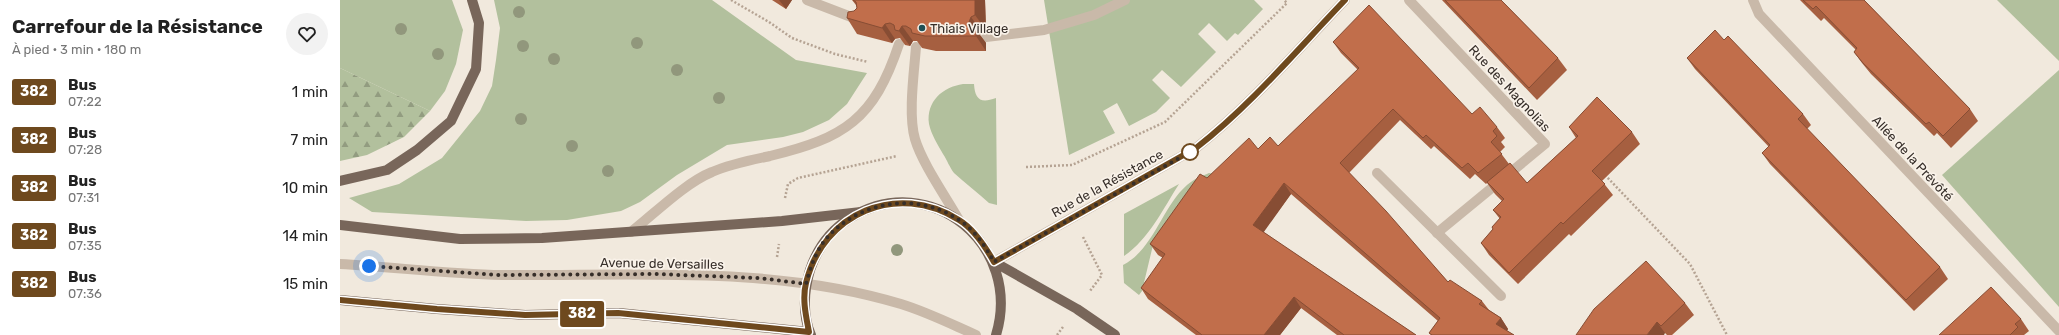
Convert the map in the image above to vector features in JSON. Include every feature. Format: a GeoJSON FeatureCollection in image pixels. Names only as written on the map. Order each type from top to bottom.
{"type":"FeatureCollection","features":[{"type":"Feature","properties":{"kind":"main road"},"geometry":{"type":"LineString","coordinates":[[340,181],[387,170],[417,150],[451,121],[476,69],[479,23],[472,0]]}},
{"type":"Feature","properties":{"kind":"main road"},"geometry":{"type":"LineString","coordinates":[[340,225],[460,239],[542,238],[782,221],[861,212],[885,204],[911,203],[936,208],[960,220],[985,246],[994,262],[1002,295],[1001,312],[996,335]]}},
{"type":"Feature","properties":{"kind":"main road"},"geometry":{"type":"LineString","coordinates":[[340,300],[525,315],[618,313],[810,333],[805,308],[806,284],[813,262],[824,241],[841,224],[861,212]]}},
{"type":"Feature","properties":{"kind":"main road"},"geometry":{"type":"LineString","coordinates":[[994,262],[1077,309],[1115,335]]}},
{"type":"Feature","properties":{"kind":"street"},"geometry":{"type":"LineString","coordinates":[[807,0],[861,21]]}},
{"type":"Feature","properties":{"kind":"street"},"geometry":{"type":"LineString","coordinates":[[986,37],[1044,30],[1094,16],[1125,0]]}},
{"type":"Feature","properties":{"kind":"street","name":"Rue de la Résistance"},"geometry":{"type":"LineString","coordinates":[[994,262],[1196,148],[1221,129],[1345,0]]}},
{"type":"Feature","properties":{"kind":"street","name":"Rue des Magnolias"},"geometry":{"type":"LineString","coordinates":[[1409,0],[1545,144],[1437,233]]}},
{"type":"Feature","properties":{"kind":"street","name":"Allée de la Prévôté"},"geometry":{"type":"LineString","coordinates":[[1753,0],[1759,14],[2059,331]]}},
{"type":"Feature","properties":{"kind":"street"},"geometry":{"type":"LineString","coordinates":[[631,232],[690,185],[711,172],[732,165],[804,148],[842,132],[859,117],[876,98],[891,68],[899,44]]}},
{"type":"Feature","properties":{"kind":"street"},"geometry":{"type":"LineString","coordinates":[[916,47],[912,105],[915,138],[920,151],[960,220]]}},
{"type":"Feature","properties":{"kind":"street"},"geometry":{"type":"LineString","coordinates":[[1378,173],[1501,296]]}},
{"type":"Feature","properties":{"kind":"street","name":"Avenue de Versailles"},"geometry":{"type":"LineString","coordinates":[[340,264],[500,275],[655,274],[759,278],[806,284],[863,294],[901,304],[976,335]]}},
{"type":"Feature","properties":{"kind":"path"},"geometry":{"type":"LineString","coordinates":[[731,0],[769,22],[792,38],[835,54],[891,68]]}},
{"type":"Feature","properties":{"kind":"path"},"geometry":{"type":"LineString","coordinates":[[1026,167],[1072,165],[1166,122],[1287,3],[1284,0]]}},
{"type":"Feature","properties":{"kind":"path"},"geometry":{"type":"LineString","coordinates":[[1599,169],[1690,264],[1727,335]]}},
{"type":"Feature","properties":{"kind":"path"},"geometry":{"type":"LineString","coordinates":[[1057,335],[1102,275],[1072,218]]}},
{"type":"Feature","properties":{"kind":"green space"},"geometry":{"type":"Polygon","coordinates":[[[340,0],[452,0],[463,30],[456,64],[445,91],[430,111],[340,68],[340,0]]]}},
{"type":"Feature","properties":{"kind":"green space"},"geometry":{"type":"Polygon","coordinates":[[[494,0],[712,0],[796,60],[867,73],[847,104],[829,120],[803,132],[783,137],[727,145],[677,175],[640,202],[621,211],[567,220],[526,221],[372,212],[349,198],[399,184],[442,158],[480,111],[492,86],[496,60],[500,28],[494,0]]]}},
{"type":"Feature","properties":{"kind":"green space"},"geometry":{"type":"Polygon","coordinates":[[[1044,0],[1254,0],[1263,9],[1238,35],[1235,33],[1227,41],[1209,23],[1198,34],[1216,52],[1181,87],[1162,70],[1152,80],[1170,98],[1156,112],[1129,126],[1117,103],[1103,111],[1115,133],[1069,155],[1044,0]]]}},
{"type":"Feature","properties":{"kind":"green space"},"geometry":{"type":"Polygon","coordinates":[[[1997,0],[2059,0],[2059,61],[1997,0]]]}},
{"type":"Feature","properties":{"kind":"green space"},"geometry":{"type":"Polygon","coordinates":[[[340,68],[430,111],[404,137],[367,155],[340,161],[340,68]]]}},
{"type":"Feature","properties":{"kind":"green space"},"geometry":{"type":"Polygon","coordinates":[[[2059,70],[2059,307],[1942,175],[2059,70]]]}},
{"type":"Feature","properties":{"kind":"green space"},"geometry":{"type":"Polygon","coordinates":[[[963,84],[974,84],[977,97],[979,99],[991,100],[996,98],[997,205],[989,203],[954,173],[930,128],[930,108],[937,96],[949,88],[963,84]]]}},
{"type":"Feature","properties":{"kind":"green space"},"geometry":{"type":"Polygon","coordinates":[[[1209,173],[1214,174],[1153,245],[1142,291],[1139,295],[1124,283],[1123,265],[1134,258],[1143,249],[1178,194],[1187,185],[1209,173]]]}},
{"type":"Feature","properties":{"kind":"green space"},"geometry":{"type":"Polygon","coordinates":[[[1179,184],[1148,232],[1133,249],[1124,256],[1124,214],[1179,184]]]}},
{"type":"Feature","properties":{"kind":"building"},"geometry":{"type":"Polygon","coordinates":[[[853,0],[975,0],[975,15],[971,17],[969,22],[970,26],[976,28],[976,36],[925,36],[912,33],[911,29],[906,26],[902,26],[899,31],[895,30],[894,25],[890,23],[885,24],[882,28],[847,18],[848,12],[854,11],[857,8],[856,2],[853,0]]]}},
{"type":"Feature","properties":{"kind":"building"},"geometry":{"type":"Polygon","coordinates":[[[1445,0],[1501,0],[1558,58],[1529,88],[1445,0]]]}},
{"type":"Feature","properties":{"kind":"building"},"geometry":{"type":"Polygon","coordinates":[[[1803,0],[1864,0],[1970,109],[1943,136],[1929,122],[1926,124],[1863,63],[1854,52],[1857,48],[1816,6],[1813,9],[1803,0]]]}},
{"type":"Feature","properties":{"kind":"building"},"geometry":{"type":"Polygon","coordinates":[[[1369,5],[1472,114],[1480,107],[1497,127],[1493,131],[1497,136],[1491,142],[1502,154],[1478,173],[1468,163],[1462,168],[1426,135],[1423,138],[1393,109],[1340,163],[1386,211],[1448,282],[1450,280],[1482,301],[1479,304],[1501,318],[1496,324],[1514,335],[1432,335],[1429,333],[1440,318],[1284,183],[1253,225],[1416,335],[1344,335],[1294,297],[1264,335],[1202,335],[1141,288],[1165,254],[1150,244],[1200,174],[1207,178],[1249,138],[1258,149],[1270,137],[1278,146],[1359,68],[1333,42],[1369,5]]]}},
{"type":"Feature","properties":{"kind":"building"},"geometry":{"type":"Polygon","coordinates":[[[1715,30],[1724,40],[1728,36],[1803,114],[1798,119],[1940,267],[1906,300],[1762,153],[1770,145],[1687,58],[1715,30]]]}},
{"type":"Feature","properties":{"kind":"building"},"geometry":{"type":"Polygon","coordinates":[[[1597,97],[1632,132],[1592,171],[1605,184],[1563,224],[1561,222],[1509,273],[1481,243],[1501,217],[1493,210],[1504,199],[1487,182],[1510,163],[1527,183],[1578,136],[1569,127],[1597,97]]]}},
{"type":"Feature","properties":{"kind":"building"},"geometry":{"type":"Polygon","coordinates":[[[1646,261],[1685,303],[1661,326],[1657,322],[1647,335],[1576,335],[1594,309],[1646,261]]]}},
{"type":"Feature","properties":{"kind":"building"},"geometry":{"type":"Polygon","coordinates":[[[1991,287],[2021,319],[2015,324],[2018,327],[2010,335],[1939,335],[1991,287]]]}},
{"type":"Feature","properties":{"kind":"bus line","name":"382"},"geometry":{"type":"LineString","coordinates":[[340,300],[525,315],[618,313],[751,325],[809,332],[805,308],[806,284],[813,262],[824,241],[841,224],[861,212],[885,204],[911,203],[936,208],[960,220],[973,232],[985,246],[994,262],[1196,148],[1221,129],[1345,0]]}},
{"type":"Feature","properties":{"kind":"place","name":"Thiais Village"},"geometry":{"type":"Point","coordinates":[922,28]}},
{"type":"Feature","properties":{"kind":"route"},"geometry":{"type":"LineString","coordinates":[[369,266],[500,275],[655,274],[759,278],[806,284],[813,262],[824,241],[841,224],[861,212],[885,204],[911,203],[936,208],[960,220],[985,246],[994,262],[1190,152]]}}]}
